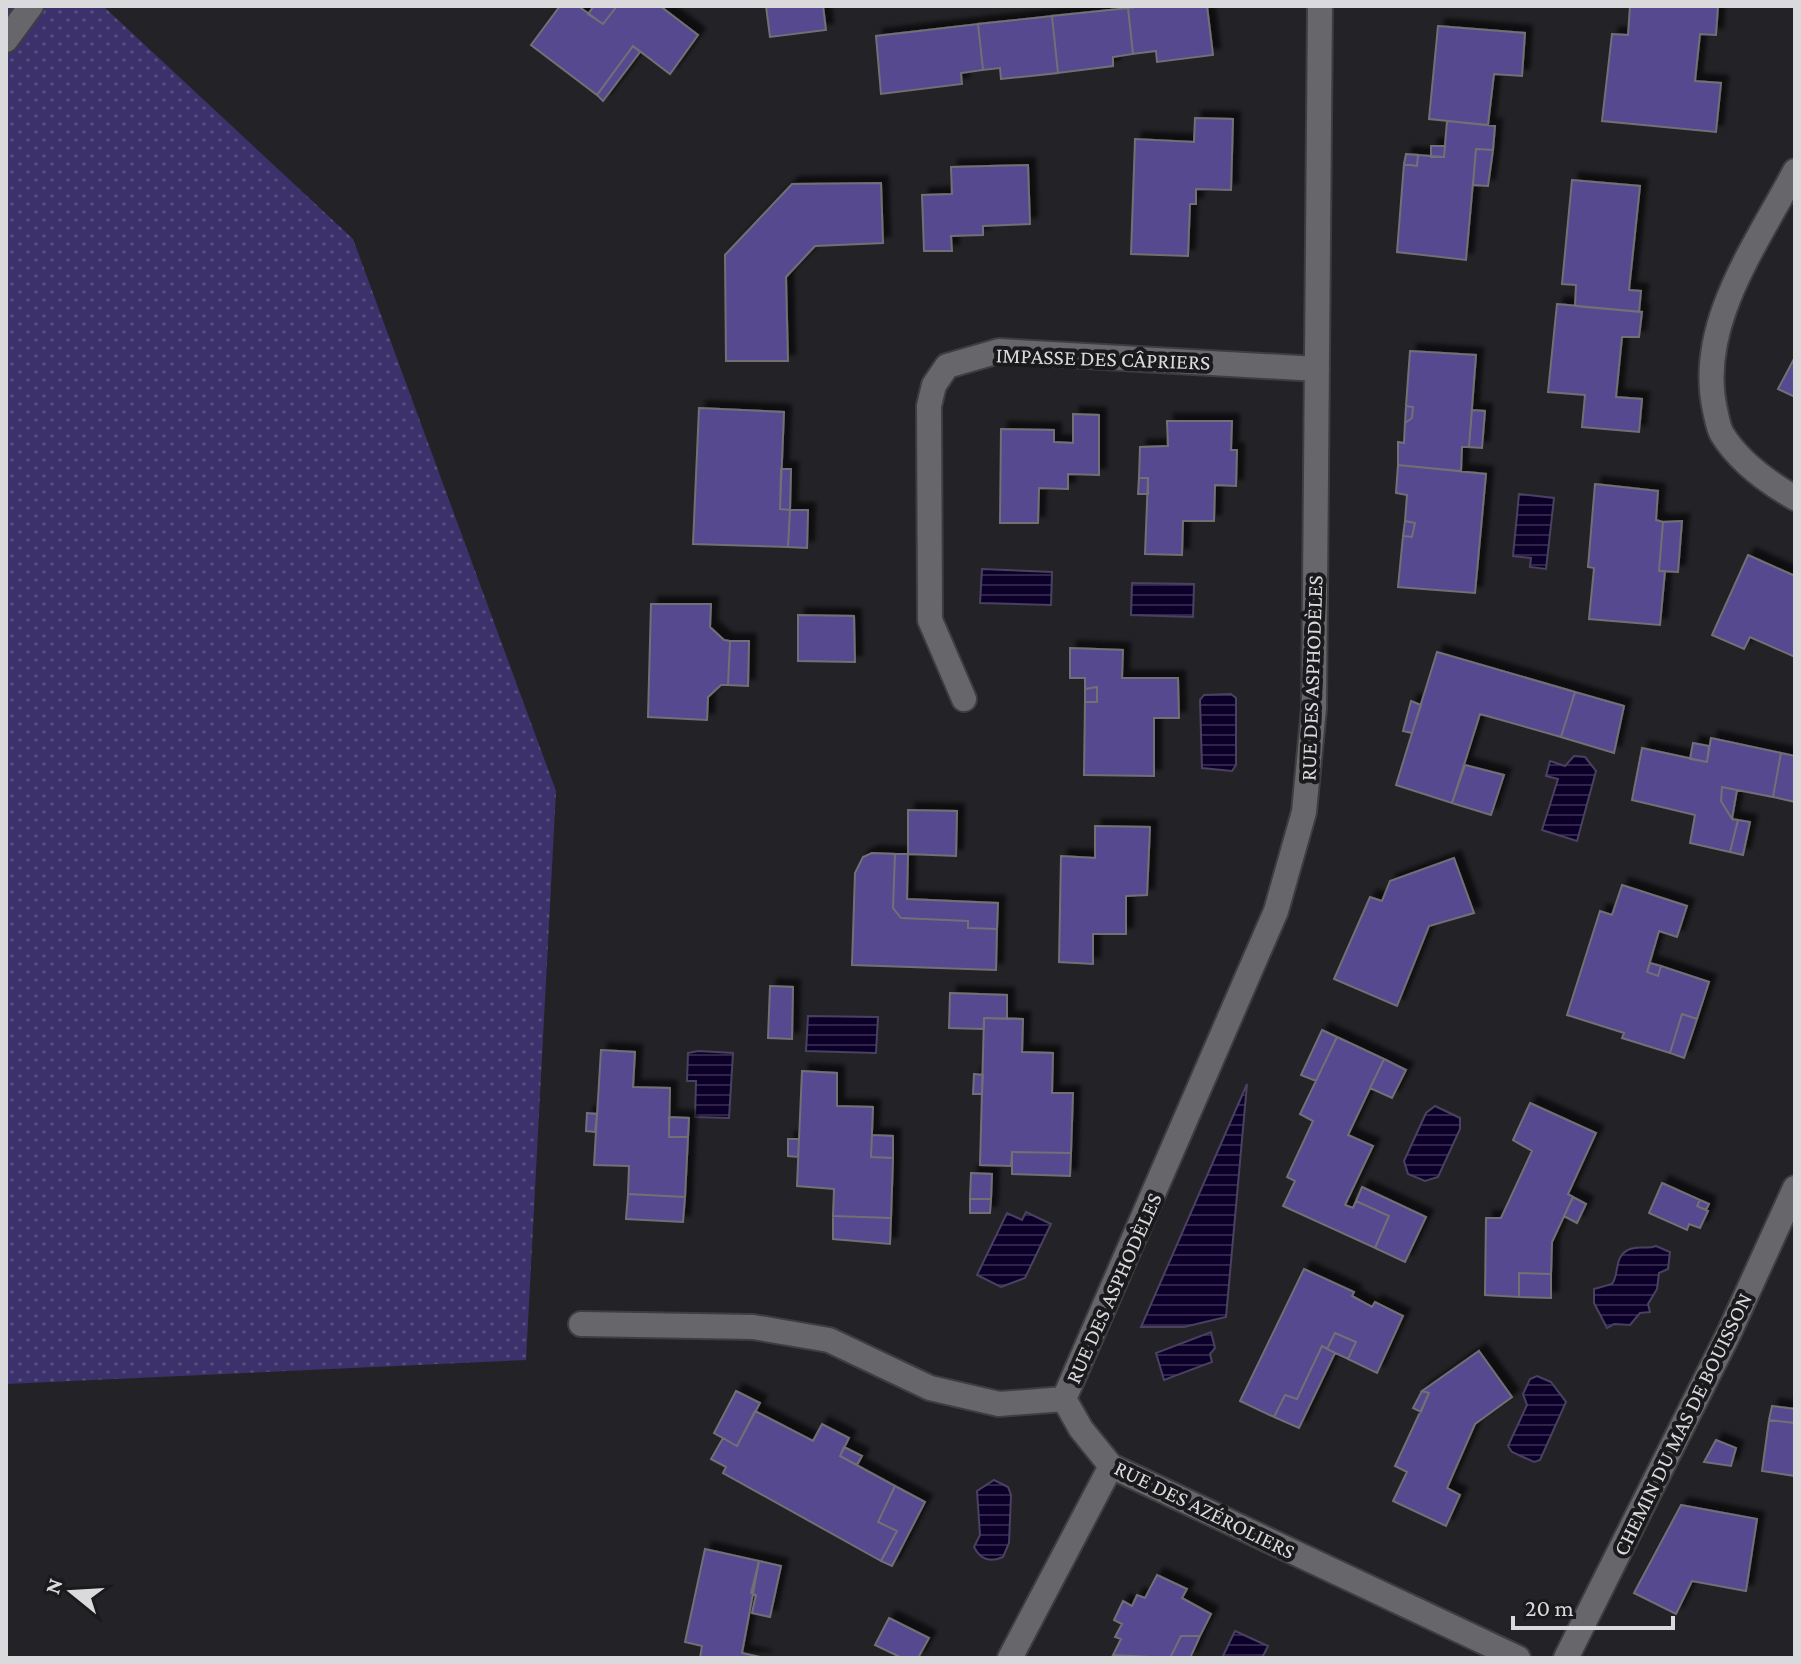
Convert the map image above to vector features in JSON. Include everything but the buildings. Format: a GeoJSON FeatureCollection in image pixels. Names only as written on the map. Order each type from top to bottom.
{"type":"FeatureCollection","features":[{"type":"Feature","properties":{"kind":"street"},"geometry":{"type":"LineString","coordinates":[[6,40],[31,6]]}},
{"type":"Feature","properties":{"kind":"street","name":"RUE DES ASPHODÈLES"},"geometry":{"type":"LineString","coordinates":[[1064,1399],[1276,911],[1304,812],[1314,708],[1320,6]]}},
{"type":"Feature","properties":{"kind":"street"},"geometry":{"type":"LineString","coordinates":[[1795,171],[1730,297],[1713,341],[1710,384],[1720,432],[1753,471],[1795,498]]}},
{"type":"Feature","properties":{"kind":"street","name":"IMPASSE DES CÂPRIERS"},"geometry":{"type":"LineString","coordinates":[[964,699],[930,620],[929,406],[934,385],[947,366],[999,351],[1317,369]]}},
{"type":"Feature","properties":{"kind":"street","name":"CHEMIN DU MAS DE BOUISSON"},"geometry":{"type":"LineString","coordinates":[[1566,1658],[1729,1333],[1795,1188]]}},
{"type":"Feature","properties":{"kind":"street"},"geometry":{"type":"LineString","coordinates":[[581,1324],[753,1327],[829,1340],[930,1388],[999,1404],[1064,1399]]}},
{"type":"Feature","properties":{"kind":"street","name":"RUE DES AZÉROLIERS"},"geometry":{"type":"LineString","coordinates":[[1064,1399],[1081,1429],[1111,1466],[1518,1658]]}},
{"type":"Feature","properties":{"kind":"street"},"geometry":{"type":"LineString","coordinates":[[1010,1658],[1111,1466]]}},
{"type":"Feature","properties":{"kind":"shaded area"},"geometry":{"type":"Polygon","coordinates":[[[6,6],[103,6],[353,239],[556,791],[526,1360],[6,1384],[6,6]]]}},
{"type":"Feature","properties":{"kind":"shaded area"},"geometry":{"type":"Polygon","coordinates":[[[1519,494],[1554,498],[1546,569],[1530,567],[1531,558],[1513,556],[1519,494]]]}},
{"type":"Feature","properties":{"kind":"shaded area"},"geometry":{"type":"Polygon","coordinates":[[[982,569],[1052,572],[1051,605],[980,603],[982,569]]]}},
{"type":"Feature","properties":{"kind":"shaded area"},"geometry":{"type":"Polygon","coordinates":[[[1132,583],[1194,584],[1193,617],[1131,615],[1132,583]]]}},
{"type":"Feature","properties":{"kind":"shaded area"},"geometry":{"type":"Polygon","coordinates":[[[1231,694],[1236,698],[1236,765],[1232,771],[1202,768],[1200,700],[1204,695],[1231,694]]]}},
{"type":"Feature","properties":{"kind":"shaded area"},"geometry":{"type":"Polygon","coordinates":[[[1574,756],[1585,757],[1596,771],[1577,841],[1542,830],[1558,779],[1546,776],[1550,761],[1565,766],[1574,756]]]}},
{"type":"Feature","properties":{"kind":"shaded area"},"geometry":{"type":"Polygon","coordinates":[[[808,1016],[878,1017],[876,1053],[806,1051],[808,1016]]]}},
{"type":"Feature","properties":{"kind":"shaded area"},"geometry":{"type":"Polygon","coordinates":[[[688,1053],[733,1053],[729,1118],[695,1117],[696,1081],[687,1081],[688,1053]]]}},
{"type":"Feature","properties":{"kind":"shaded area"},"geometry":{"type":"Polygon","coordinates":[[[1247,1084],[1226,1317],[1184,1327],[1141,1327],[1247,1084]]]}},
{"type":"Feature","properties":{"kind":"shaded area"},"geometry":{"type":"Polygon","coordinates":[[[1435,1106],[1460,1118],[1460,1129],[1438,1177],[1425,1181],[1408,1174],[1404,1161],[1426,1113],[1435,1106]]]}},
{"type":"Feature","properties":{"kind":"shaded area"},"geometry":{"type":"Polygon","coordinates":[[[1026,1212],[1051,1224],[1025,1278],[1001,1287],[977,1275],[1007,1213],[1022,1220],[1026,1212]]]}},
{"type":"Feature","properties":{"kind":"shaded area"},"geometry":{"type":"Polygon","coordinates":[[[1656,1246],[1670,1252],[1668,1269],[1659,1273],[1657,1289],[1648,1304],[1650,1312],[1640,1313],[1630,1325],[1614,1324],[1607,1328],[1594,1303],[1594,1289],[1612,1284],[1619,1260],[1625,1252],[1656,1246]]]}},
{"type":"Feature","properties":{"kind":"shaded area"},"geometry":{"type":"Polygon","coordinates":[[[1211,1332],[1215,1348],[1210,1354],[1212,1362],[1164,1380],[1156,1353],[1211,1332]]]}},
{"type":"Feature","properties":{"kind":"shaded area"},"geometry":{"type":"Polygon","coordinates":[[[1537,1376],[1551,1382],[1566,1402],[1540,1460],[1534,1462],[1512,1452],[1508,1446],[1527,1405],[1523,1394],[1530,1379],[1537,1376]]]}},
{"type":"Feature","properties":{"kind":"shaded area"},"geometry":{"type":"Polygon","coordinates":[[[994,1480],[1008,1487],[1011,1495],[1009,1543],[1003,1557],[990,1560],[982,1557],[974,1547],[980,1535],[977,1491],[994,1480]]]}},
{"type":"Feature","properties":{"kind":"shaded area"},"geometry":{"type":"Polygon","coordinates":[[[1235,1631],[1268,1646],[1262,1658],[1222,1658],[1235,1631]]]}}]}
